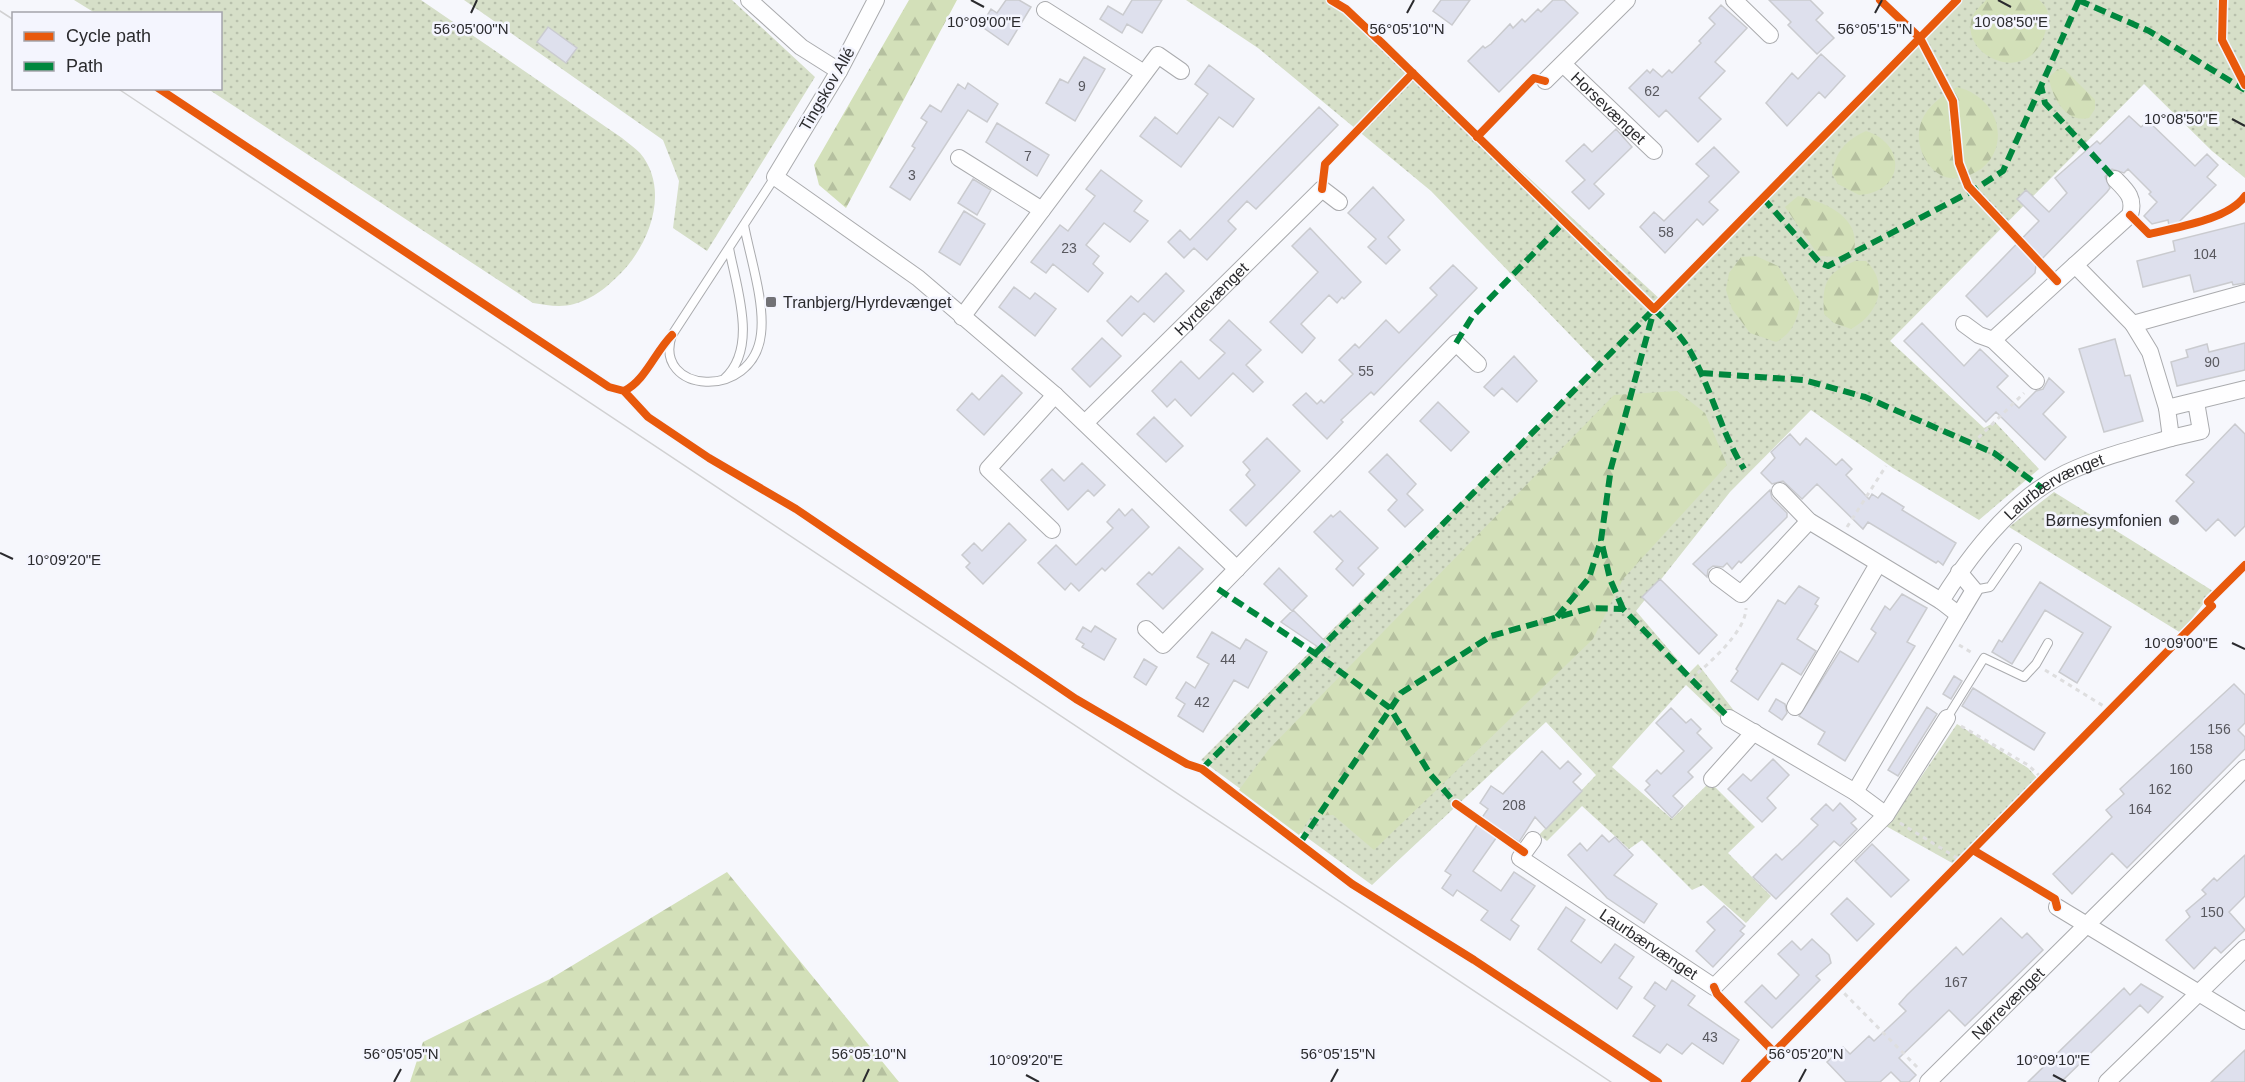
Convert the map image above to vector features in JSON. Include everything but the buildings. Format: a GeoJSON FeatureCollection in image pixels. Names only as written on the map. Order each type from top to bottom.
{"type":"FeatureCollection","features":[{"type":"Feature","properties":{"kind":"street"},"geometry":{"type":"LineString","coordinates":[[749,0],[801,47],[839,71]]}},
{"type":"Feature","properties":{"kind":"street","name":"Tingskov Allé"},"geometry":{"type":"LineString","coordinates":[[775,177],[839,71],[876,0]]}},
{"type":"Feature","properties":{"kind":"street","name":"Horsevænget"},"geometry":{"type":"LineString","coordinates":[[1545,81],[1627,0]]}},
{"type":"Feature","properties":{"kind":"street"},"geometry":{"type":"LineString","coordinates":[[1734,0],[1770,35]]}},
{"type":"Feature","properties":{"kind":"street"},"geometry":{"type":"LineString","coordinates":[[1045,10],[1144,73]]}},
{"type":"Feature","properties":{"kind":"street"},"geometry":{"type":"LineString","coordinates":[[962,317],[1158,55],[1181,71]]}},
{"type":"Feature","properties":{"kind":"street","name":"Horsevænget"},"geometry":{"type":"LineString","coordinates":[[1563,64],[1654,151]]}},
{"type":"Feature","properties":{"kind":"street"},"geometry":{"type":"LineString","coordinates":[[959,158],[1042,210]]}},
{"type":"Feature","properties":{"kind":"street"},"geometry":{"type":"LineString","coordinates":[[775,177],[918,278],[1055,395],[1237,569]]}},
{"type":"Feature","properties":{"kind":"street"},"geometry":{"type":"LineString","coordinates":[[1993,340],[2130,216],[2133,205],[2129,193],[2115,179]]}},
{"type":"Feature","properties":{"kind":"street","name":"Hyrdevænget"},"geometry":{"type":"LineString","coordinates":[[1085,423],[1322,189],[1339,202]]}},
{"type":"Feature","properties":{"kind":"street"},"geometry":{"type":"LineString","coordinates":[[2075,265],[2133,324],[2144,339],[2154,363],[2167,408],[2171,438]]}},
{"type":"Feature","properties":{"kind":"street"},"geometry":{"type":"LineString","coordinates":[[2133,324],[2245,293]]}},
{"type":"Feature","properties":{"kind":"street"},"geometry":{"type":"LineString","coordinates":[[1964,324],[1979,335],[1993,340],[2036,381]]}},
{"type":"Feature","properties":{"kind":"street"},"geometry":{"type":"LineString","coordinates":[[1146,629],[1164,645],[1456,343],[1478,364]]}},
{"type":"Feature","properties":{"kind":"street"},"geometry":{"type":"LineString","coordinates":[[2167,408],[2245,389]]}},
{"type":"Feature","properties":{"kind":"street"},"geometry":{"type":"LineString","coordinates":[[1052,530],[988,469],[1055,395]]}},
{"type":"Feature","properties":{"kind":"street","name":"Laurbærvænget"},"geometry":{"type":"LineString","coordinates":[[1941,601],[1959,572],[2012,512],[2064,474],[2111,455],[2201,431],[2196,402]]}},
{"type":"Feature","properties":{"kind":"street"},"geometry":{"type":"LineString","coordinates":[[1780,491],[1809,521],[1838,541],[1941,601],[1959,615]]}},
{"type":"Feature","properties":{"kind":"street"},"geometry":{"type":"LineString","coordinates":[[1717,576],[1741,594],[1809,521]]}},
{"type":"Feature","properties":{"kind":"street"},"geometry":{"type":"LineString","coordinates":[[1795,707],[1878,564]]}},
{"type":"Feature","properties":{"kind":"street"},"geometry":{"type":"LineString","coordinates":[[1855,792],[1974,590],[1959,572]]}},
{"type":"Feature","properties":{"kind":"street"},"geometry":{"type":"LineString","coordinates":[[1730,718],[1855,792],[1886,815]]}},
{"type":"Feature","properties":{"kind":"street","name":"Laurbærvænget"},"geometry":{"type":"LineString","coordinates":[[1533,840],[1520,858],[1713,987],[1886,815],[1947,718]]}},
{"type":"Feature","properties":{"kind":"street"},"geometry":{"type":"LineString","coordinates":[[1712,779],[1754,732]]}},
{"type":"Feature","properties":{"kind":"street","name":"Nørrevænget"},"geometry":{"type":"LineString","coordinates":[[1930,1081],[2245,768]]}},
{"type":"Feature","properties":{"kind":"street"},"geometry":{"type":"LineString","coordinates":[[2057,907],[2245,1021]]}},
{"type":"Feature","properties":{"kind":"street"},"geometry":{"type":"LineString","coordinates":[[2107,1082],[2245,948]]}},
{"type":"Feature","properties":{"kind":"lane"},"geometry":{"type":"LineString","coordinates":[[744,225],[762,317],[761,335],[747,366],[735,377],[720,382],[706,382],[684,375],[671,362],[668,345],[672,335],[775,177]]}},
{"type":"Feature","properties":{"kind":"lane"},"geometry":{"type":"LineString","coordinates":[[720,382],[735,366],[743,341],[743,327],[729,248]]}},
{"type":"Feature","properties":{"kind":"lane"},"geometry":{"type":"LineString","coordinates":[[1974,590],[1990,587],[2017,548]]}},
{"type":"Feature","properties":{"kind":"lane"},"geometry":{"type":"LineString","coordinates":[[1984,658],[2024,677],[2036,664],[2048,643]]}},
{"type":"Feature","properties":{"kind":"lane","name":"Laurbærvænget"},"geometry":{"type":"LineString","coordinates":[[1947,718],[1984,658]]}},
{"type":"Feature","properties":{"kind":"path"},"geometry":{"type":"LineString","coordinates":[[1972,444],[2036,381]]}},
{"type":"Feature","properties":{"kind":"path"},"geometry":{"type":"LineString","coordinates":[[1838,541],[1886,465]]}},
{"type":"Feature","properties":{"kind":"path"},"geometry":{"type":"LineString","coordinates":[[1691,679],[1725,647],[1746,615],[1746,602],[1741,594]]}},
{"type":"Feature","properties":{"kind":"path"},"geometry":{"type":"LineString","coordinates":[[1947,638],[1984,658]]}},
{"type":"Feature","properties":{"kind":"path"},"geometry":{"type":"LineString","coordinates":[[2036,664],[2110,710]]}},
{"type":"Feature","properties":{"kind":"path"},"geometry":{"type":"LineString","coordinates":[[2103,717],[2118,702]]}},
{"type":"Feature","properties":{"kind":"path"},"geometry":{"type":"LineString","coordinates":[[1947,718],[2028,765],[2043,779]]}},
{"type":"Feature","properties":{"kind":"path"},"geometry":{"type":"LineString","coordinates":[[2035,787],[2050,771]]}},
{"type":"Feature","properties":{"kind":"path"},"geometry":{"type":"LineString","coordinates":[[1886,815],[1965,858],[1954,869]]}},
{"type":"Feature","properties":{"kind":"path"},"geometry":{"type":"LineString","coordinates":[[1830,995],[1847,978]]}},
{"type":"Feature","properties":{"kind":"path"},"geometry":{"type":"LineString","coordinates":[[1838,987],[1930,1081]]}},
{"type":"Feature","properties":{"kind":"green space"},"geometry":{"type":"Polygon","coordinates":[[[74,0],[421,0],[622,138],[640,153],[649,168],[654,183],[653,216],[647,233],[640,248],[620,274],[593,296],[564,306],[533,303],[210,90],[222,90],[222,12],[93,12],[74,0]]]}},
{"type":"Feature","properties":{"kind":"green space"},"geometry":{"type":"Polygon","coordinates":[[[464,0],[732,0],[815,77],[707,251],[673,228],[679,181],[663,140],[464,0]]]}},
{"type":"Feature","properties":{"kind":"green space"},"geometry":{"type":"Polygon","coordinates":[[[909,0],[957,0],[846,208],[819,185],[814,165],[909,0]]]}},
{"type":"Feature","properties":{"kind":"green space"},"geometry":{"type":"Polygon","coordinates":[[[1186,0],[1328,0],[1367,28],[1662,301],[1956,0],[2245,0],[2245,178],[2212,151],[2144,84],[1890,341],[1984,428],[1995,422],[2039,469],[1979,520],[1893,468],[1811,410],[1730,492],[1636,611],[1689,673],[1698,664],[1735,712],[1724,721],[1686,685],[1612,767],[1672,819],[1710,782],[1755,827],[1728,853],[1771,896],[1746,923],[1703,885],[1692,890],[1642,840],[1629,849],[1582,806],[1547,841],[1539,835],[1596,775],[1546,722],[1372,885],[1201,760],[1599,365],[1431,191],[1258,48],[1186,0]]]}},
{"type":"Feature","properties":{"kind":"green space"},"geometry":{"type":"Polygon","coordinates":[[[1986,0],[2039,0],[2045,6],[2048,16],[2046,29],[2038,48],[2027,58],[2013,63],[1999,61],[1986,55],[1976,45],[1971,32],[1972,18],[1986,0]]]}},
{"type":"Feature","properties":{"kind":"green space"},"geometry":{"type":"Polygon","coordinates":[[[2058,69],[2064,69],[2095,100],[2095,109],[2089,118],[2073,117],[2056,100],[2049,77],[2058,69]]]}},
{"type":"Feature","properties":{"kind":"green space"},"geometry":{"type":"Polygon","coordinates":[[[1957,87],[1975,94],[1988,106],[1995,120],[1998,135],[1995,150],[1988,163],[1975,173],[1948,178],[1932,169],[1922,153],[1919,135],[1922,119],[1926,113],[1940,98],[1957,87]]]}},
{"type":"Feature","properties":{"kind":"green space"},"geometry":{"type":"Polygon","coordinates":[[[1866,131],[1880,138],[1889,147],[1894,157],[1895,168],[1892,178],[1885,186],[1874,192],[1859,195],[1838,184],[1832,174],[1839,153],[1853,138],[1866,131]]]}},
{"type":"Feature","properties":{"kind":"green space"},"geometry":{"type":"Polygon","coordinates":[[[1798,196],[1819,202],[1839,213],[1852,228],[1855,238],[1854,250],[1840,257],[1819,256],[1785,207],[1798,196]]]}},
{"type":"Feature","properties":{"kind":"green space"},"geometry":{"type":"Polygon","coordinates":[[[1756,256],[1778,266],[1800,302],[1793,325],[1782,339],[1776,342],[1750,333],[1732,309],[1726,290],[1729,273],[1741,257],[1756,256]]]}},
{"type":"Feature","properties":{"kind":"green space"},"geometry":{"type":"Polygon","coordinates":[[[1855,261],[1866,261],[1878,279],[1879,289],[1878,298],[1868,316],[1851,329],[1834,323],[1824,314],[1824,294],[1832,275],[1855,261]]]}},
{"type":"Feature","properties":{"kind":"green space"},"geometry":{"type":"Polygon","coordinates":[[[1677,391],[1705,413],[1727,465],[1623,579],[1593,639],[1374,850],[1333,815],[1311,816],[1299,835],[1239,790],[1269,749],[1614,395],[1677,391]]]}},
{"type":"Feature","properties":{"kind":"green space"},"geometry":{"type":"Polygon","coordinates":[[[2054,492],[2213,591],[2181,633],[2009,527],[2054,492]]]}},
{"type":"Feature","properties":{"kind":"green space"},"geometry":{"type":"Polygon","coordinates":[[[1957,724],[2028,768],[2038,779],[1954,864],[1884,825],[1904,802],[1957,724]]]}},
{"type":"Feature","properties":{"kind":"green space"},"geometry":{"type":"Polygon","coordinates":[[[727,872],[899,1082],[410,1082],[423,1042],[550,979],[727,872]]]}},
{"type":"Feature","properties":{"kind":"tram line"},"geometry":{"type":"LineString","coordinates":[[0,11],[12,19]]}},
{"type":"Feature","properties":{"kind":"tram line"},"geometry":{"type":"LineString","coordinates":[[120,90],[1611,1082]]}},
{"type":"Feature","properties":{"kind":"marked path"},"geometry":{"type":"LineString","coordinates":[[2078,0],[2149,31],[2245,90]]}},
{"type":"Feature","properties":{"kind":"marked path"},"geometry":{"type":"LineString","coordinates":[[2079,0],[2041,86],[2045,103],[2115,179]]}},
{"type":"Feature","properties":{"kind":"marked path"},"geometry":{"type":"LineString","coordinates":[[1763,198],[1820,263],[1828,266],[1972,191],[2003,171],[2041,86]]}},
{"type":"Feature","properties":{"kind":"marked path"},"geometry":{"type":"LineString","coordinates":[[1456,343],[1472,317],[1564,222]]}},
{"type":"Feature","properties":{"kind":"marked path"},"geometry":{"type":"LineString","coordinates":[[1654,309],[1678,334],[1690,351],[1744,469]]}},
{"type":"Feature","properties":{"kind":"marked path"},"geometry":{"type":"LineString","coordinates":[[1202,769],[1654,309]]}},
{"type":"Feature","properties":{"kind":"marked path"},"geometry":{"type":"LineString","coordinates":[[1623,609],[1610,579],[1601,540],[1611,468],[1654,310]]}},
{"type":"Feature","properties":{"kind":"marked path"},"geometry":{"type":"LineString","coordinates":[[1701,373],[1804,380],[1865,397],[1994,453],[2042,488]]}},
{"type":"Feature","properties":{"kind":"marked path"},"geometry":{"type":"LineString","coordinates":[[1557,617],[1589,578],[1601,540]]}},
{"type":"Feature","properties":{"kind":"marked path"},"geometry":{"type":"LineString","coordinates":[[1218,589],[1316,654],[1390,708],[1430,774],[1456,804]]}},
{"type":"Feature","properties":{"kind":"marked path"},"geometry":{"type":"LineString","coordinates":[[1300,843],[1401,693],[1491,636],[1590,608],[1623,609],[1729,718]]}},
{"type":"Feature","properties":{"kind":"cycle path"},"geometry":{"type":"LineString","coordinates":[[1331,0],[1346,9],[1383,44],[1654,309],[1957,0]]}},
{"type":"Feature","properties":{"kind":"cycle path"},"geometry":{"type":"LineString","coordinates":[[1880,0],[1920,38],[1953,101],[1959,163],[1968,186],[2057,281]]}},
{"type":"Feature","properties":{"kind":"cycle path"},"geometry":{"type":"LineString","coordinates":[[2223,0],[2222,40],[2245,85]]}},
{"type":"Feature","properties":{"kind":"cycle path"},"geometry":{"type":"LineString","coordinates":[[1322,189],[1325,164],[1413,73]]}},
{"type":"Feature","properties":{"kind":"cycle path"},"geometry":{"type":"LineString","coordinates":[[1477,137],[1534,78],[1545,81]]}},
{"type":"Feature","properties":{"kind":"cycle path"},"geometry":{"type":"LineString","coordinates":[[161,90],[609,387],[624,391],[631,386],[644,373],[672,335]]}},
{"type":"Feature","properties":{"kind":"cycle path"},"geometry":{"type":"LineString","coordinates":[[2130,215],[2149,234],[2215,217],[2227,211],[2245,196]]}},
{"type":"Feature","properties":{"kind":"cycle path"},"geometry":{"type":"LineString","coordinates":[[624,391],[648,417],[709,458],[796,509],[1076,699],[1187,764],[1202,769],[1352,884],[1474,960],[1658,1082]]}},
{"type":"Feature","properties":{"kind":"cycle path"},"geometry":{"type":"LineString","coordinates":[[1745,1082],[2212,606],[2208,602],[2245,565]]}},
{"type":"Feature","properties":{"kind":"cycle path"},"geometry":{"type":"LineString","coordinates":[[1456,804],[1524,852]]}},
{"type":"Feature","properties":{"kind":"cycle path"},"geometry":{"type":"LineString","coordinates":[[1973,850],[2055,899],[2057,907]]}},
{"type":"Feature","properties":{"kind":"cycle path"},"geometry":{"type":"LineString","coordinates":[[1714,987],[1717,994],[1774,1052]]}},
{"type":"Feature","properties":{"kind":"place","name":"Tranbjerg/Hyrdevænget"},"geometry":{"type":"Point","coordinates":[771,302]}},
{"type":"Feature","properties":{"kind":"place","name":"Børnesymfonien"},"geometry":{"type":"Point","coordinates":[2174,520]}}]}
